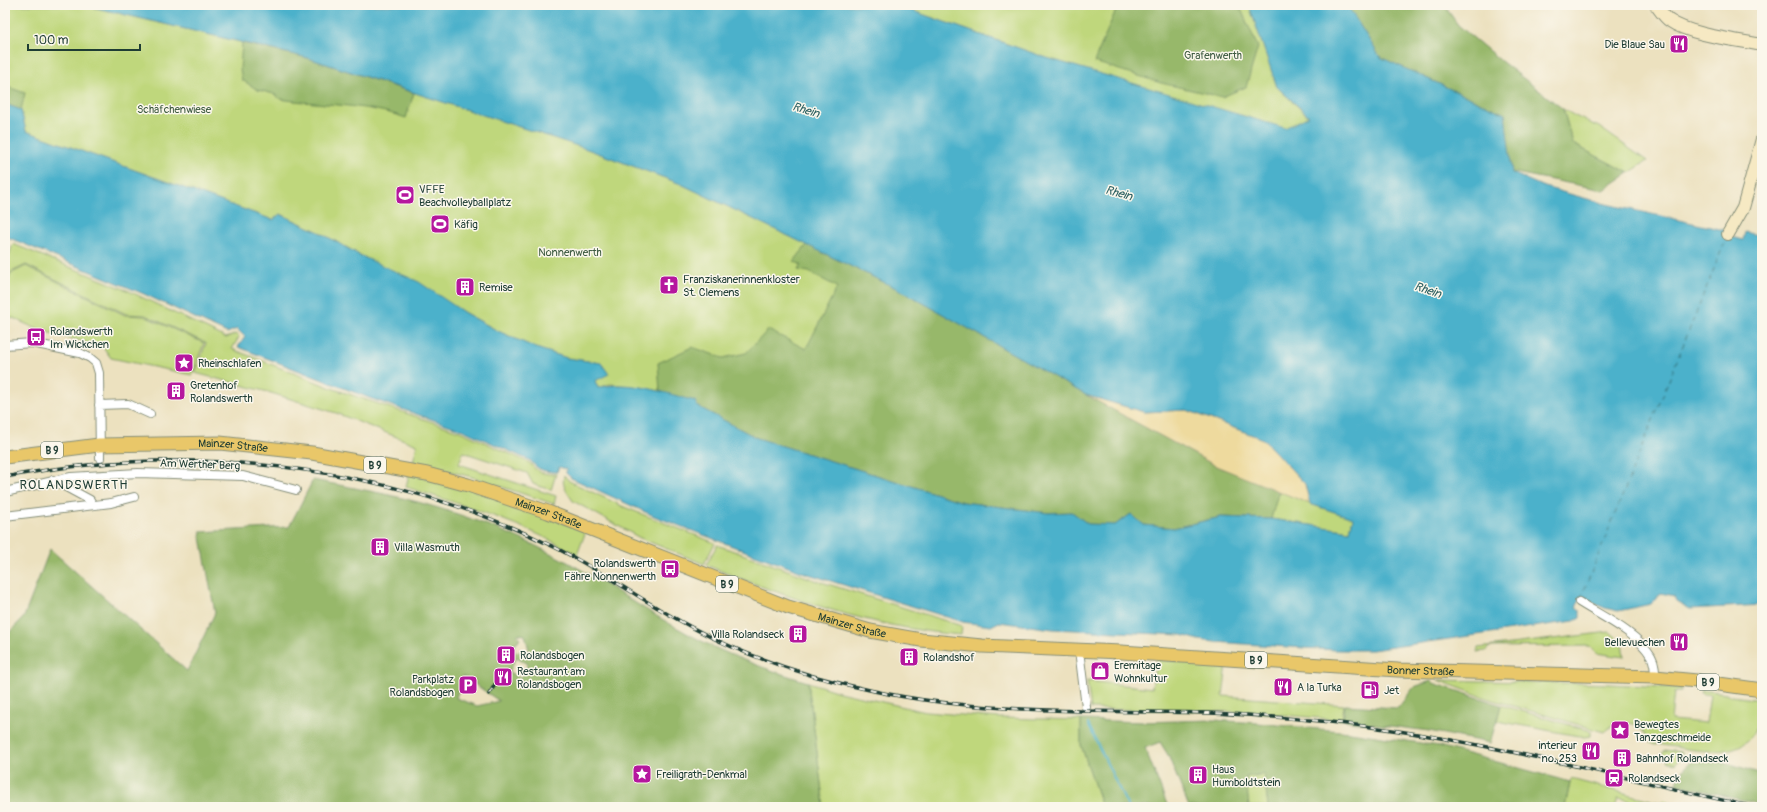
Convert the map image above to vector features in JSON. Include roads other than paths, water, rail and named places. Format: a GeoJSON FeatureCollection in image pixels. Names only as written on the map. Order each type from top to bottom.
{"type":"FeatureCollection","features":[{"type":"Feature","properties":{"kind":"main road","name":"Mainzer Straße"},"geometry":{"type":"LineString","coordinates":[[5,457],[99,452],[216,443],[267,447],[312,453],[427,474],[511,498],[758,596],[795,610],[842,624],[893,636],[951,644],[1080,650]]}},
{"type":"Feature","properties":{"kind":"main road","name":"Bonner Straße"},"geometry":{"type":"LineString","coordinates":[[1080,650],[1398,670],[1654,677],[1762,690]]}},
{"type":"Feature","properties":{"kind":"street"},"geometry":{"type":"LineString","coordinates":[[1656,5],[1668,20],[1678,26],[1706,34],[1762,44]]}},
{"type":"Feature","properties":{"kind":"street"},"geometry":{"type":"LineString","coordinates":[[1728,234],[1743,208],[1762,139]]}},
{"type":"Feature","properties":{"kind":"street"},"geometry":{"type":"LineString","coordinates":[[5,345],[32,343],[80,353],[90,358],[99,368],[99,452]]}},
{"type":"Feature","properties":{"kind":"street"},"geometry":{"type":"LineString","coordinates":[[99,405],[128,404],[150,414]]}},
{"type":"Feature","properties":{"kind":"street","name":"Am Werther Berg"},"geometry":{"type":"LineString","coordinates":[[5,492],[53,480],[101,473],[238,476],[296,490]]}},
{"type":"Feature","properties":{"kind":"street"},"geometry":{"type":"LineString","coordinates":[[53,480],[90,500],[93,505]]}},
{"type":"Feature","properties":{"kind":"street"},"geometry":{"type":"LineString","coordinates":[[5,516],[104,504],[134,497]]}},
{"type":"Feature","properties":{"kind":"street"},"geometry":{"type":"LineString","coordinates":[[1579,602],[1617,626],[1642,645],[1654,661],[1654,677]]}},
{"type":"Feature","properties":{"kind":"street"},"geometry":{"type":"LineString","coordinates":[[1080,650],[1086,707]]}},
{"type":"Feature","properties":{"kind":"water","name":"Rhein"},"geometry":{"type":"Polygon","coordinates":[[[84,5],[896,5],[1047,58],[1285,128],[1309,116],[1277,87],[1249,5],[1347,5],[1380,57],[1505,114],[1512,173],[1544,187],[1606,204],[1724,230],[1731,237],[1743,240],[1745,232],[1762,236],[1762,605],[1690,609],[1676,601],[1674,596],[1661,593],[1651,604],[1618,611],[1605,608],[1581,598],[1576,607],[1580,610],[1580,618],[1574,621],[1372,650],[1335,650],[1215,642],[1199,640],[1182,635],[1053,629],[999,622],[991,626],[963,622],[802,572],[654,516],[571,478],[566,473],[566,469],[559,467],[557,472],[542,470],[536,467],[531,461],[463,430],[372,399],[238,347],[245,337],[237,329],[227,333],[144,294],[5,236],[5,104],[21,110],[26,131],[273,220],[280,214],[319,232],[361,256],[419,282],[465,313],[498,331],[536,348],[567,358],[601,363],[609,374],[595,381],[598,388],[622,385],[634,386],[695,401],[697,406],[757,438],[963,502],[1048,513],[1072,512],[1088,524],[1115,525],[1131,514],[1144,525],[1174,528],[1221,517],[1271,519],[1350,531],[1353,518],[1310,504],[1305,484],[1263,439],[1187,410],[1144,412],[1086,395],[902,291],[681,184],[587,149],[308,58],[84,5]]]}},
{"type":"Feature","properties":{"kind":"waterway"},"geometry":{"type":"LineString","coordinates":[[1088,724],[1128,807]]}},
{"type":"Feature","properties":{"kind":"tunnel"},"geometry":{"type":"LineString","coordinates":[[100,458],[101,472]]}},
{"type":"Feature","properties":{"kind":"railway"},"geometry":{"type":"LineString","coordinates":[[5,477],[74,467],[144,461],[215,462],[285,467],[355,479],[423,496],[490,518],[572,556],[659,609],[716,640],[738,650],[805,674],[851,686],[916,699],[999,708],[1221,713],[1365,726],[1532,756],[1754,807]]}},
{"type":"Feature","properties":{"kind":"railway"},"geometry":{"type":"LineString","coordinates":[[489,694],[496,683]]}},
{"type":"Feature","properties":{"kind":"place","name":"Die Blaue Sau"},"geometry":{"type":"Point","coordinates":[1679,44]}},
{"type":"Feature","properties":{"kind":"place","name":"VFFE Beachvolleyballplatz"},"geometry":{"type":"Point","coordinates":[405,195]}},
{"type":"Feature","properties":{"kind":"place","name":"Käfig"},"geometry":{"type":"Point","coordinates":[440,224]}},
{"type":"Feature","properties":{"kind":"place","name":"Franziskanerinnenkloster St. Clemens"},"geometry":{"type":"Point","coordinates":[669,285]}},
{"type":"Feature","properties":{"kind":"place","name":"Remise"},"geometry":{"type":"Point","coordinates":[465,287]}},
{"type":"Feature","properties":{"kind":"place","name":"Rolandswerth Im Wickchen"},"geometry":{"type":"Point","coordinates":[36,337]}},
{"type":"Feature","properties":{"kind":"place","name":"Rheinschlafen"},"geometry":{"type":"Point","coordinates":[184,363]}},
{"type":"Feature","properties":{"kind":"place","name":"Gretenhof Rolandswerth"},"geometry":{"type":"Point","coordinates":[176,391]}},
{"type":"Feature","properties":{"kind":"place","name":"Villa Wasmuth"},"geometry":{"type":"Point","coordinates":[380,547]}},
{"type":"Feature","properties":{"kind":"place","name":"Rolandswerth Fähre Nonnenwerth"},"geometry":{"type":"Point","coordinates":[670,569]}},
{"type":"Feature","properties":{"kind":"place","name":"Villa Rolandseck"},"geometry":{"type":"Point","coordinates":[798,634]}},
{"type":"Feature","properties":{"kind":"place","name":"Bellevuechen"},"geometry":{"type":"Point","coordinates":[1679,642]}},
{"type":"Feature","properties":{"kind":"place","name":"Rolandsbogen"},"geometry":{"type":"Point","coordinates":[506,655]}},
{"type":"Feature","properties":{"kind":"place","name":"Rolandshof"},"geometry":{"type":"Point","coordinates":[909,657]}},
{"type":"Feature","properties":{"kind":"place","name":"Eremitage Wohnkultur"},"geometry":{"type":"Point","coordinates":[1100,671]}},
{"type":"Feature","properties":{"kind":"place","name":"Restaurant am Rolandsbogen"},"geometry":{"type":"Point","coordinates":[503,677]}},
{"type":"Feature","properties":{"kind":"place","name":"Parkplatz Rolandsbogen"},"geometry":{"type":"Point","coordinates":[468,685]}},
{"type":"Feature","properties":{"kind":"place","name":"A la Turka"},"geometry":{"type":"Point","coordinates":[1283,687]}},
{"type":"Feature","properties":{"kind":"place","name":"Jet"},"geometry":{"type":"Point","coordinates":[1370,690]}},
{"type":"Feature","properties":{"kind":"place","name":"Bewegtes Tanzgeschmeide"},"geometry":{"type":"Point","coordinates":[1620,730]}},
{"type":"Feature","properties":{"kind":"place","name":"interieur no. 253"},"geometry":{"type":"Point","coordinates":[1591,751]}},
{"type":"Feature","properties":{"kind":"place","name":"Bahnhof Rolandseck"},"geometry":{"type":"Point","coordinates":[1622,758]}},
{"type":"Feature","properties":{"kind":"place","name":"Freiligrath-Denkmal"},"geometry":{"type":"Point","coordinates":[642,774]}},
{"type":"Feature","properties":{"kind":"place","name":"Haus Humboldtstein"},"geometry":{"type":"Point","coordinates":[1198,775]}},
{"type":"Feature","properties":{"kind":"place","name":"Rolandseck"},"geometry":{"type":"Point","coordinates":[1614,778]}},
{"type":"Feature","properties":{"kind":"district","name":"ROLANDSWERTH"},"geometry":{"type":"Point","coordinates":[74,484]}},
{"type":"Feature","properties":{"kind":"park label","name":"Grafenwerth"},"geometry":{"type":"Point","coordinates":[1213,55]}},
{"type":"Feature","properties":{"kind":"park label","name":"Schäfchenwiese"},"geometry":{"type":"Point","coordinates":[174,109]}},
{"type":"Feature","properties":{"kind":"park label","name":"Nonnenwerth"},"geometry":{"type":"Point","coordinates":[570,252]}}]}
